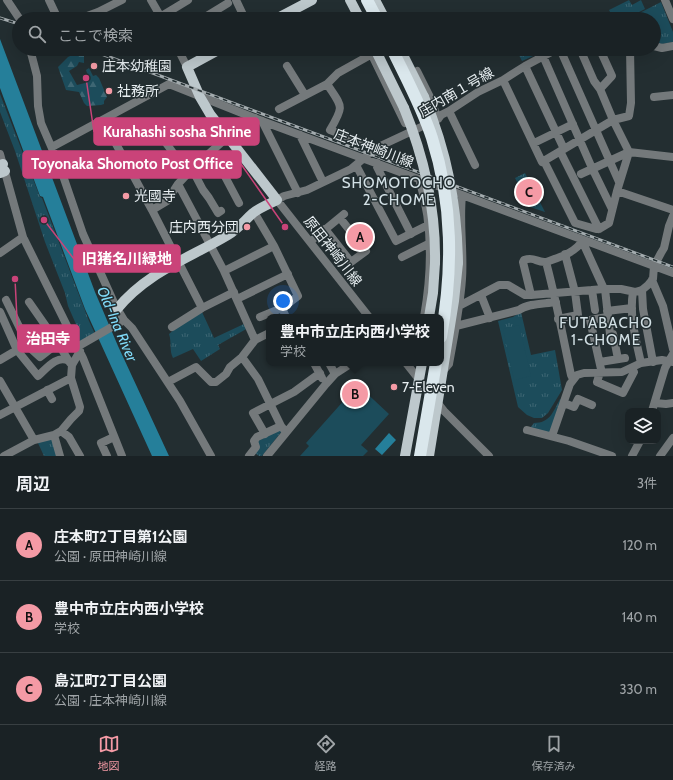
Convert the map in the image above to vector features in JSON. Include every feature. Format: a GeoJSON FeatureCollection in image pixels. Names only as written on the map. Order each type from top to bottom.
{"type":"FeatureCollection","features":[{"type":"Feature","properties":{"kind":"highway"},"geometry":{"type":"LineString","coordinates":[[359,0],[365,12]]}},
{"type":"Feature","properties":{"kind":"highway"},"geometry":{"type":"LineString","coordinates":[[373,1],[375,12]]}},
{"type":"Feature","properties":{"kind":"highway"},"geometry":{"type":"LineString","coordinates":[[387,56],[419,125],[437,188],[443,258],[437,314]]}},
{"type":"Feature","properties":{"kind":"highway"},"geometry":{"type":"LineString","coordinates":[[395,56],[413,92],[432,137],[447,203],[450,239],[449,277],[444,314]]}},
{"type":"Feature","properties":{"kind":"highway"},"geometry":{"type":"LineString","coordinates":[[413,456],[428,366]]}},
{"type":"Feature","properties":{"kind":"highway"},"geometry":{"type":"LineString","coordinates":[[428,455],[440,367]]}},
{"type":"Feature","properties":{"kind":"main road"},"geometry":{"type":"LineString","coordinates":[[289,12],[312,0]]}},
{"type":"Feature","properties":{"kind":"main road"},"geometry":{"type":"LineString","coordinates":[[350,0],[356,12]]}},
{"type":"Feature","properties":{"kind":"main road"},"geometry":{"type":"LineString","coordinates":[[373,1],[381,12]]}},
{"type":"Feature","properties":{"kind":"main road"},"geometry":{"type":"LineString","coordinates":[[117,309],[125,299],[140,286],[162,270],[238,228],[254,212],[277,200],[227,138],[200,97],[187,67],[207,56]]}},
{"type":"Feature","properties":{"kind":"main road"},"geometry":{"type":"LineString","coordinates":[[375,56],[404,108],[420,151],[428,186],[433,217],[435,263],[433,293],[430,314]]}},
{"type":"Feature","properties":{"kind":"main road"},"geometry":{"type":"LineString","coordinates":[[404,56],[424,97],[438,134],[450,176],[457,224],[458,263],[454,301],[444,348]]}},
{"type":"Feature","properties":{"kind":"main road"},"geometry":{"type":"LineString","coordinates":[[405,456],[421,366]]}},
{"type":"Feature","properties":{"kind":"main road"},"geometry":{"type":"LineString","coordinates":[[428,455],[438,404],[440,367]]}},
{"type":"Feature","properties":{"kind":"street"},"geometry":{"type":"LineString","coordinates":[[7,0],[15,12]]}},
{"type":"Feature","properties":{"kind":"street"},"geometry":{"type":"LineString","coordinates":[[49,0],[55,12]]}},
{"type":"Feature","properties":{"kind":"street"},"geometry":{"type":"LineString","coordinates":[[103,0],[107,8]]}},
{"type":"Feature","properties":{"kind":"street"},"geometry":{"type":"LineString","coordinates":[[97,12],[122,0]]}},
{"type":"Feature","properties":{"kind":"street"},"geometry":{"type":"LineString","coordinates":[[151,0],[158,12]]}},
{"type":"Feature","properties":{"kind":"street"},"geometry":{"type":"LineString","coordinates":[[170,12],[188,0]]}},
{"type":"Feature","properties":{"kind":"street"},"geometry":{"type":"LineString","coordinates":[[665,0],[673,19]]}},
{"type":"Feature","properties":{"kind":"street"},"geometry":{"type":"LineString","coordinates":[[213,12],[229,2],[239,12]]}},
{"type":"Feature","properties":{"kind":"street"},"geometry":{"type":"LineString","coordinates":[[661,48],[673,46]]}},
{"type":"Feature","properties":{"kind":"street"},"geometry":{"type":"LineString","coordinates":[[32,56],[37,76],[38,106],[41,123],[52,147],[83,234],[122,322],[132,328],[168,382],[211,456]]}},
{"type":"Feature","properties":{"kind":"street"},"geometry":{"type":"LineString","coordinates":[[182,56],[187,67]]}},
{"type":"Feature","properties":{"kind":"street"},"geometry":{"type":"LineString","coordinates":[[279,109],[327,84],[338,73],[364,56]]}},
{"type":"Feature","properties":{"kind":"street"},"geometry":{"type":"LineString","coordinates":[[374,56],[409,132],[418,164]]}},
{"type":"Feature","properties":{"kind":"street"},"geometry":{"type":"LineString","coordinates":[[409,56],[429,95],[438,119]]}},
{"type":"Feature","properties":{"kind":"street"},"geometry":{"type":"LineString","coordinates":[[543,56],[592,168],[612,209]]}},
{"type":"Feature","properties":{"kind":"street","name":"庄内南１号線"},"geometry":{"type":"LineString","coordinates":[[277,200],[284,196],[298,193],[351,169],[376,148],[438,119],[441,115],[478,92],[503,80],[543,56]]}},
{"type":"Feature","properties":{"kind":"street"},"geometry":{"type":"LineString","coordinates":[[563,56],[619,182]]}},
{"type":"Feature","properties":{"kind":"street"},"geometry":{"type":"LineString","coordinates":[[544,160],[575,223],[599,229],[609,223],[619,182],[629,152],[583,56]]}},
{"type":"Feature","properties":{"kind":"street"},"geometry":{"type":"LineString","coordinates":[[600,89],[612,76],[603,56]]}},
{"type":"Feature","properties":{"kind":"street"},"geometry":{"type":"LineString","coordinates":[[503,80],[534,142],[542,162],[613,120],[629,116],[631,102],[630,56]]}},
{"type":"Feature","properties":{"kind":"street"},"geometry":{"type":"LineString","coordinates":[[287,66],[305,95]]}},
{"type":"Feature","properties":{"kind":"street"},"geometry":{"type":"LineString","coordinates":[[525,66],[599,229]]}},
{"type":"Feature","properties":{"kind":"street","name":"庄本神崎川線"},"geometry":{"type":"LineString","coordinates":[[102,120],[169,84],[462,196],[673,273]]}},
{"type":"Feature","properties":{"kind":"street"},"geometry":{"type":"LineString","coordinates":[[327,84],[340,104],[340,113],[330,130],[376,148]]}},
{"type":"Feature","properties":{"kind":"street"},"geometry":{"type":"LineString","coordinates":[[654,97],[673,95]]}},
{"type":"Feature","properties":{"kind":"street"},"geometry":{"type":"LineString","coordinates":[[449,111],[476,166]]}},
{"type":"Feature","properties":{"kind":"street"},"geometry":{"type":"LineString","coordinates":[[152,210],[167,201],[178,184],[190,171],[234,131],[258,119],[298,193]]}},
{"type":"Feature","properties":{"kind":"street"},"geometry":{"type":"LineString","coordinates":[[52,147],[102,120],[152,210],[202,308]]}},
{"type":"Feature","properties":{"kind":"street"},"geometry":{"type":"LineString","coordinates":[[534,142],[573,124]]}},
{"type":"Feature","properties":{"kind":"street"},"geometry":{"type":"LineString","coordinates":[[300,135],[323,182]]}},
{"type":"Feature","properties":{"kind":"street"},"geometry":{"type":"LineString","coordinates":[[163,139],[190,171],[210,198],[218,212],[221,211]]}},
{"type":"Feature","properties":{"kind":"street"},"geometry":{"type":"LineString","coordinates":[[212,152],[239,203]]}},
{"type":"Feature","properties":{"kind":"street"},"geometry":{"type":"LineString","coordinates":[[581,174],[629,152],[673,157]]}},
{"type":"Feature","properties":{"kind":"street"},"geometry":{"type":"LineString","coordinates":[[0,154],[2,168],[23,237],[78,349],[114,437],[119,455]]}},
{"type":"Feature","properties":{"kind":"street"},"geometry":{"type":"LineString","coordinates":[[376,163],[411,234]]}},
{"type":"Feature","properties":{"kind":"street"},"geometry":{"type":"LineString","coordinates":[[356,165],[396,242],[428,225]]}},
{"type":"Feature","properties":{"kind":"street"},"geometry":{"type":"LineString","coordinates":[[419,179],[427,214],[430,243],[427,301],[425,314]]}},
{"type":"Feature","properties":{"kind":"street"},"geometry":{"type":"LineString","coordinates":[[178,184],[211,244],[236,295],[255,340]]}},
{"type":"Feature","properties":{"kind":"street"},"geometry":{"type":"LineString","coordinates":[[617,191],[673,210]]}},
{"type":"Feature","properties":{"kind":"street"},"geometry":{"type":"LineString","coordinates":[[444,366],[449,364],[459,306],[463,254],[462,196]]}},
{"type":"Feature","properties":{"kind":"street","name":"原田神崎川線"},"geometry":{"type":"LineString","coordinates":[[277,200],[367,314]]}},
{"type":"Feature","properties":{"kind":"street"},"geometry":{"type":"LineString","coordinates":[[254,212],[274,246],[298,296],[282,308],[269,314]]}},
{"type":"Feature","properties":{"kind":"street"},"geometry":{"type":"LineString","coordinates":[[310,242],[325,229],[342,216],[366,251],[351,262],[325,229]]}},
{"type":"Feature","properties":{"kind":"street"},"geometry":{"type":"LineString","coordinates":[[673,216],[664,248],[654,266],[652,280],[663,306],[673,349]]}},
{"type":"Feature","properties":{"kind":"street"},"geometry":{"type":"LineString","coordinates":[[0,253],[23,237]]}},
{"type":"Feature","properties":{"kind":"street"},"geometry":{"type":"LineString","coordinates":[[519,310],[528,295],[523,262],[524,260],[531,258],[546,262],[565,254],[578,246],[583,240]]}},
{"type":"Feature","properties":{"kind":"street"},"geometry":{"type":"LineString","coordinates":[[583,240],[604,289],[610,334],[613,334],[621,358],[600,362]]}},
{"type":"Feature","properties":{"kind":"street"},"geometry":{"type":"LineString","coordinates":[[402,256],[430,243]]}},
{"type":"Feature","properties":{"kind":"street"},"geometry":{"type":"LineString","coordinates":[[224,271],[274,246]]}},
{"type":"Feature","properties":{"kind":"street"},"geometry":{"type":"LineString","coordinates":[[558,319],[578,315],[575,292],[565,254]]}},
{"type":"Feature","properties":{"kind":"street"},"geometry":{"type":"LineString","coordinates":[[546,262],[573,379]]}},
{"type":"Feature","properties":{"kind":"street"},"geometry":{"type":"LineString","coordinates":[[172,327],[202,308],[288,274]]}},
{"type":"Feature","properties":{"kind":"street"},"geometry":{"type":"LineString","coordinates":[[459,306],[495,286],[502,284],[511,286],[528,295],[604,289],[621,289],[633,292],[642,290],[652,280]]}},
{"type":"Feature","properties":{"kind":"street"},"geometry":{"type":"LineString","coordinates":[[592,290],[595,310]]}},
{"type":"Feature","properties":{"kind":"street"},"geometry":{"type":"LineString","coordinates":[[642,290],[643,309],[653,362]]}},
{"type":"Feature","properties":{"kind":"street"},"geometry":{"type":"LineString","coordinates":[[633,292],[632,308],[641,364]]}},
{"type":"Feature","properties":{"kind":"street"},"geometry":{"type":"LineString","coordinates":[[481,295],[490,318]]}},
{"type":"Feature","properties":{"kind":"street"},"geometry":{"type":"LineString","coordinates":[[6,300],[29,346],[40,357],[58,343]]}},
{"type":"Feature","properties":{"kind":"street"},"geometry":{"type":"LineString","coordinates":[[4,456],[34,440],[58,433],[79,411],[80,407],[71,378],[70,363],[29,302]]}},
{"type":"Feature","properties":{"kind":"street"},"geometry":{"type":"LineString","coordinates":[[456,326],[519,310],[534,304],[556,302]]}},
{"type":"Feature","properties":{"kind":"street"},"geometry":{"type":"LineString","coordinates":[[282,308],[285,314]]}},
{"type":"Feature","properties":{"kind":"street"},"geometry":{"type":"LineString","coordinates":[[631,368],[634,372],[623,393],[597,382],[600,372],[600,362],[590,320],[632,308]]}},
{"type":"Feature","properties":{"kind":"street"},"geometry":{"type":"LineString","coordinates":[[0,312],[17,350],[38,376],[55,361],[63,359],[70,363]]}},
{"type":"Feature","properties":{"kind":"street"},"geometry":{"type":"LineString","coordinates":[[260,318],[266,315]]}},
{"type":"Feature","properties":{"kind":"street"},"geometry":{"type":"LineString","coordinates":[[70,363],[78,349],[122,322]]}},
{"type":"Feature","properties":{"kind":"street"},"geometry":{"type":"LineString","coordinates":[[168,382],[196,367],[211,382],[216,382],[242,357],[255,340],[266,334]]}},
{"type":"Feature","properties":{"kind":"street"},"geometry":{"type":"LineString","coordinates":[[0,360],[17,350]]}},
{"type":"Feature","properties":{"kind":"street"},"geometry":{"type":"LineString","coordinates":[[242,357],[258,379],[284,429]]}},
{"type":"Feature","properties":{"kind":"street"},"geometry":{"type":"LineString","coordinates":[[552,436],[573,379],[579,374],[584,372],[622,372],[641,364],[672,359]]}},
{"type":"Feature","properties":{"kind":"street"},"geometry":{"type":"LineString","coordinates":[[653,408],[663,373],[672,359]]}},
{"type":"Feature","properties":{"kind":"street"},"geometry":{"type":"LineString","coordinates":[[316,366],[326,384]]}},
{"type":"Feature","properties":{"kind":"street"},"geometry":{"type":"LineString","coordinates":[[331,366],[335,374]]}},
{"type":"Feature","properties":{"kind":"street"},"geometry":{"type":"LineString","coordinates":[[267,456],[284,429],[335,374],[347,366]]}},
{"type":"Feature","properties":{"kind":"street"},"geometry":{"type":"LineString","coordinates":[[408,366],[438,404],[489,456]]}},
{"type":"Feature","properties":{"kind":"street"},"geometry":{"type":"LineString","coordinates":[[265,434],[253,413],[294,392],[320,374]]}},
{"type":"Feature","properties":{"kind":"street"},"geometry":{"type":"LineString","coordinates":[[0,415],[71,378]]}},
{"type":"Feature","properties":{"kind":"street"},"geometry":{"type":"LineString","coordinates":[[0,381],[34,440]]}},
{"type":"Feature","properties":{"kind":"street"},"geometry":{"type":"LineString","coordinates":[[47,390],[52,399]]}},
{"type":"Feature","properties":{"kind":"street"},"geometry":{"type":"LineString","coordinates":[[564,403],[574,407],[578,399],[592,405]]}},
{"type":"Feature","properties":{"kind":"street"},"geometry":{"type":"LineString","coordinates":[[655,403],[673,403]]}},
{"type":"Feature","properties":{"kind":"street"},"geometry":{"type":"LineString","coordinates":[[252,455],[256,447],[254,441],[257,437],[284,429]]}},
{"type":"Feature","properties":{"kind":"street"},"geometry":{"type":"LineString","coordinates":[[527,430],[552,436],[601,454],[612,456]]}},
{"type":"Feature","properties":{"kind":"street"},"geometry":{"type":"LineString","coordinates":[[58,433],[60,456]]}},
{"type":"Feature","properties":{"kind":"street"},"geometry":{"type":"LineString","coordinates":[[58,433],[69,436],[80,456]]}},
{"type":"Feature","properties":{"kind":"street"},"geometry":{"type":"LineString","coordinates":[[107,456],[101,443],[114,437]]}},
{"type":"Feature","properties":{"kind":"street"},"geometry":{"type":"LineString","coordinates":[[660,456],[673,438]]}},
{"type":"Feature","properties":{"kind":"street"},"geometry":{"type":"LineString","coordinates":[[632,456],[638,444]]}},
{"type":"Feature","properties":{"kind":"green space"},"geometry":{"type":"Polygon","coordinates":[[[629,0],[632,5],[641,0],[645,9],[639,12],[610,12],[609,10],[629,0]]]}},
{"type":"Feature","properties":{"kind":"green space"},"geometry":{"type":"Polygon","coordinates":[[[661,2],[673,32],[673,42],[661,44],[661,12],[642,12],[661,2]]]}},
{"type":"Feature","properties":{"kind":"green space"},"geometry":{"type":"Polygon","coordinates":[[[84,56],[84,63],[79,62],[77,66],[69,71],[77,85],[85,83],[89,79],[86,70],[89,68],[93,76],[96,75],[99,78],[107,97],[104,104],[87,106],[79,92],[66,90],[58,67],[68,57],[84,56]]]}},
{"type":"Feature","properties":{"kind":"green space"},"geometry":{"type":"Polygon","coordinates":[[[520,56],[533,56],[522,61],[520,56]]]}},
{"type":"Feature","properties":{"kind":"green space"},"geometry":{"type":"Polygon","coordinates":[[[0,94],[95,334],[81,341],[79,341],[74,334],[79,331],[68,306],[65,293],[45,242],[15,151],[0,112],[0,94]]]}},
{"type":"Feature","properties":{"kind":"green space"},"geometry":{"type":"Polygon","coordinates":[[[525,173],[545,212],[530,207],[515,178],[525,173]]]}},
{"type":"Feature","properties":{"kind":"green space"},"geometry":{"type":"Polygon","coordinates":[[[202,312],[214,338],[246,323],[248,328],[218,345],[220,349],[201,361],[193,349],[173,358],[169,334],[202,312]]]}},
{"type":"Feature","properties":{"kind":"green space"},"geometry":{"type":"Polygon","coordinates":[[[521,312],[531,355],[555,350],[562,390],[548,413],[542,418],[534,418],[527,415],[518,407],[498,321],[513,317],[521,312]]]}},
{"type":"Feature","properties":{"kind":"green space"},"geometry":{"type":"Polygon","coordinates":[[[519,325],[531,376],[514,380],[503,329],[519,325]]]}},
{"type":"Feature","properties":{"kind":"green space"},"geometry":{"type":"Polygon","coordinates":[[[360,387],[389,414],[361,445],[368,451],[363,456],[300,456],[309,446],[306,443],[355,388],[360,387]]]}},
{"type":"Feature","properties":{"kind":"green space"},"geometry":{"type":"Polygon","coordinates":[[[560,399],[562,400],[551,433],[530,428],[534,423],[539,423],[547,419],[553,412],[560,399]]]}},
{"type":"Feature","properties":{"kind":"green space"},"geometry":{"type":"Polygon","coordinates":[[[281,429],[282,431],[262,456],[255,453],[256,442],[281,429]]]}},
{"type":"Feature","properties":{"kind":"green space"},"geometry":{"type":"Polygon","coordinates":[[[53,437],[58,456],[44,456],[37,441],[53,437]]]}},
{"type":"Feature","properties":{"kind":"shaded area"},"geometry":{"type":"Polygon","coordinates":[[[0,39],[95,292],[118,346],[169,456],[152,456],[85,309],[43,197],[40,196],[0,88],[0,39]]]}},
{"type":"Feature","properties":{"kind":"shaded area"},"geometry":{"type":"Polygon","coordinates":[[[389,433],[396,440],[382,455],[375,449],[389,433]]]}},
{"type":"Feature","properties":{"kind":"railway"},"geometry":{"type":"LineString","coordinates":[[0,18],[12,22]]}},
{"type":"Feature","properties":{"kind":"railway"},"geometry":{"type":"LineString","coordinates":[[107,56],[673,267]]}},
{"type":"Feature","properties":{"kind":"place","name":"庄本幼稚園"},"geometry":{"type":"Point","coordinates":[94,66]}},
{"type":"Feature","properties":{"kind":"place","name":"Kurahashi sosha Shrine"},"geometry":{"type":"Point","coordinates":[86,78]}},
{"type":"Feature","properties":{"kind":"place","name":"社務所"},"geometry":{"type":"Point","coordinates":[109,91]}},
{"type":"Feature","properties":{"kind":"place","name":"島江町2丁目公園"},"geometry":{"type":"Point","coordinates":[529,192]}},
{"type":"Feature","properties":{"kind":"place","name":"光國寺"},"geometry":{"type":"Point","coordinates":[126,196]}},
{"type":"Feature","properties":{"kind":"place","name":"旧猪名川緑地"},"geometry":{"type":"Point","coordinates":[44,220]}},
{"type":"Feature","properties":{"kind":"place","name":"庄内西分団"},"geometry":{"type":"Point","coordinates":[247,227]}},
{"type":"Feature","properties":{"kind":"place","name":"Toyonaka Shomoto Post Office"},"geometry":{"type":"Point","coordinates":[285,227]}},
{"type":"Feature","properties":{"kind":"place","name":"庄本町2丁目第1公園"},"geometry":{"type":"Point","coordinates":[360,237]}},
{"type":"Feature","properties":{"kind":"place","name":"治田寺"},"geometry":{"type":"Point","coordinates":[15,279]}},
{"type":"Feature","properties":{"kind":"place","name":"7-Eleven"},"geometry":{"type":"Point","coordinates":[394,387]}},
{"type":"Feature","properties":{"kind":"place","name":"豊中市立庄内西小学校"},"geometry":{"type":"Point","coordinates":[355,394]}},
{"type":"Feature","properties":{"kind":"district","name":"SHOMOTOCHO 2-CHOME"},"geometry":{"type":"Point","coordinates":[399,192]}},
{"type":"Feature","properties":{"kind":"district","name":"FUTABACHO 1-CHOME"},"geometry":{"type":"Point","coordinates":[606,332]}},
{"type":"Feature","properties":{"kind":"water label","name":"Old-Ina River"},"geometry":{"type":"Point","coordinates":[117,324]}}]}
